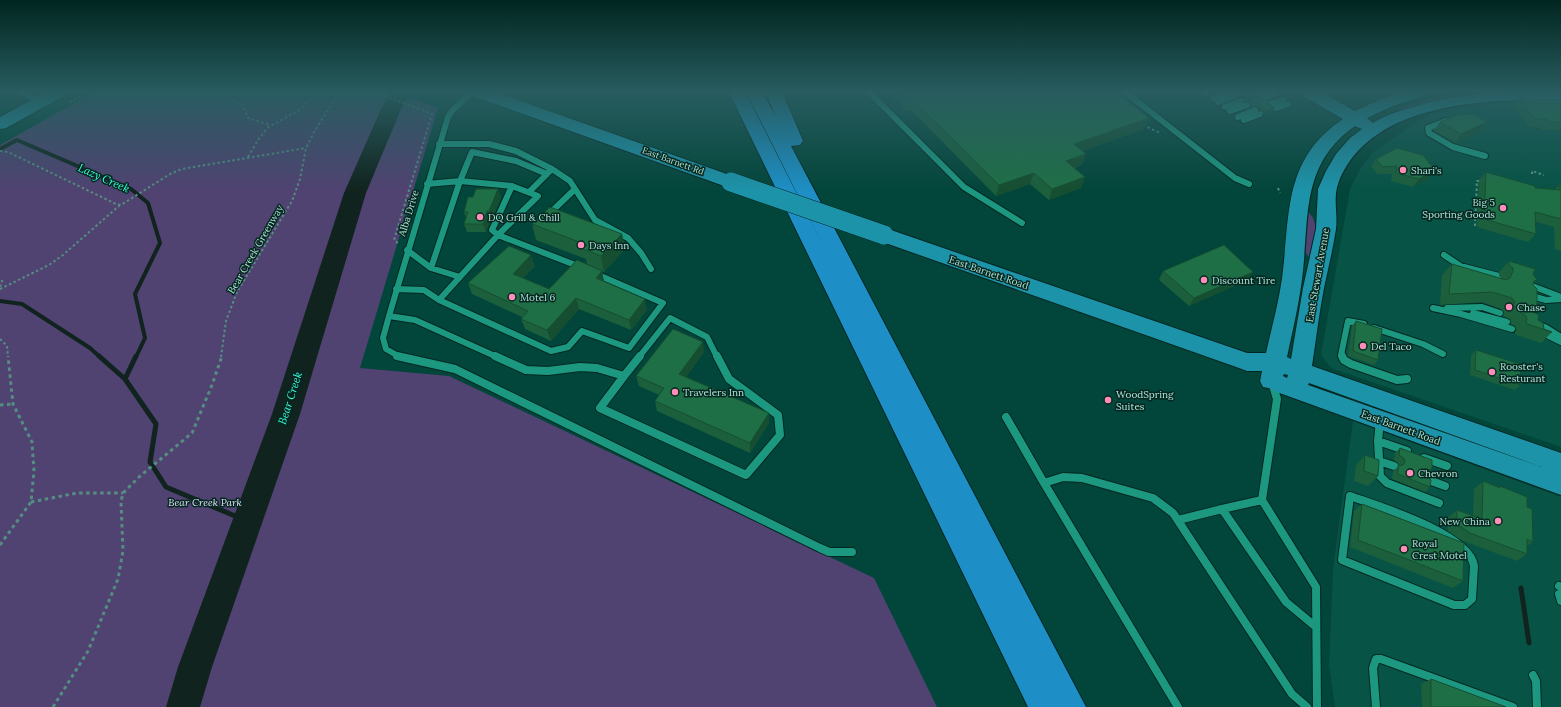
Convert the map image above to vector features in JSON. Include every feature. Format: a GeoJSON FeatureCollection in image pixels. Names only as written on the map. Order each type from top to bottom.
{"type":"FeatureCollection","features":[{"type":"Feature","properties":{"kind":"highway"},"geometry":{"type":"LineString","coordinates":[[740,125],[804,228]]}},
{"type":"Feature","properties":{"kind":"highway"},"geometry":{"type":"LineString","coordinates":[[753,125],[1043,707]]}},
{"type":"Feature","properties":{"kind":"highway"},"geometry":{"type":"LineString","coordinates":[[771,125],[996,565],[1071,707]]}},
{"type":"Feature","properties":{"kind":"highway"},"geometry":{"type":"LineString","coordinates":[[787,125],[810,181],[830,238]]}},
{"type":"Feature","properties":{"kind":"main road","name":"East Barnett Rd"},"geometry":{"type":"LineString","coordinates":[[571,125],[731,182]]}},
{"type":"Feature","properties":{"kind":"main road"},"geometry":{"type":"LineString","coordinates":[[1284,381],[1297,211],[1310,164],[1323,145],[1346,125]]}},
{"type":"Feature","properties":{"kind":"main road","name":"East Stewart Avenue"},"geometry":{"type":"LineString","coordinates":[[1284,381],[1326,226],[1325,205],[1328,184],[1337,166],[1348,151],[1362,138],[1381,126]]}},
{"type":"Feature","properties":{"kind":"main road","name":"East Barnett Road"},"geometry":{"type":"LineString","coordinates":[[731,182],[1247,362],[1379,430],[1561,484]]}},
{"type":"Feature","properties":{"kind":"main road","name":"East Barnett Road"},"geometry":{"type":"LineString","coordinates":[[1284,381],[1561,463]]}},
{"type":"Feature","properties":{"kind":"street","name":"Alba Drive"},"geometry":{"type":"LineString","coordinates":[[445,125],[407,250],[383,338],[386,350],[398,357],[441,364],[455,369],[820,548],[829,552],[852,552]]}},
{"type":"Feature","properties":{"kind":"street"},"geometry":{"type":"LineString","coordinates":[[902,125],[964,187],[1022,223]]}},
{"type":"Feature","properties":{"kind":"street"},"geometry":{"type":"LineString","coordinates":[[1167,125],[1235,178],[1249,184]]}},
{"type":"Feature","properties":{"kind":"street"},"geometry":{"type":"LineString","coordinates":[[1435,125],[1428,128],[1429,133],[1457,149],[1485,156]]}},
{"type":"Feature","properties":{"kind":"street"},"geometry":{"type":"LineString","coordinates":[[439,144],[489,144],[516,151],[552,169],[570,181],[595,220],[628,238],[641,253],[651,269]]}},
{"type":"Feature","properties":{"kind":"street"},"geometry":{"type":"LineString","coordinates":[[431,268],[460,181],[472,152],[516,161],[547,174]]}},
{"type":"Feature","properties":{"kind":"street"},"geometry":{"type":"LineString","coordinates":[[529,192],[552,169]]}},
{"type":"Feature","properties":{"kind":"street"},"geometry":{"type":"LineString","coordinates":[[427,184],[460,181],[512,186],[538,196],[498,235],[439,300]]}},
{"type":"Feature","properties":{"kind":"street"},"geometry":{"type":"LineString","coordinates":[[396,289],[424,290],[439,300],[551,351],[568,347],[582,331],[629,348],[663,303],[582,267],[498,235],[492,230],[512,186]]}},
{"type":"Feature","properties":{"kind":"street"},"geometry":{"type":"LineString","coordinates":[[543,220],[575,189]]}},
{"type":"Feature","properties":{"kind":"street"},"geometry":{"type":"LineString","coordinates":[[407,250],[431,268],[460,277]]}},
{"type":"Feature","properties":{"kind":"street"},"geometry":{"type":"LineString","coordinates":[[1444,255],[1481,279]]}},
{"type":"Feature","properties":{"kind":"street"},"geometry":{"type":"LineString","coordinates":[[1458,265],[1499,278]]}},
{"type":"Feature","properties":{"kind":"street"},"geometry":{"type":"LineString","coordinates":[[1527,289],[1543,289],[1561,298],[1546,300],[1527,289]]}},
{"type":"Feature","properties":{"kind":"street"},"geometry":{"type":"LineString","coordinates":[[1433,308],[1482,307],[1500,313]]}},
{"type":"Feature","properties":{"kind":"street"},"geometry":{"type":"LineString","coordinates":[[1433,308],[1482,314],[1507,322]]}},
{"type":"Feature","properties":{"kind":"street"},"geometry":{"type":"LineString","coordinates":[[1433,308],[1461,314],[1512,329]]}},
{"type":"Feature","properties":{"kind":"street"},"geometry":{"type":"LineString","coordinates":[[389,316],[415,320],[526,370],[548,371],[580,367],[597,368],[624,376]]}},
{"type":"Feature","properties":{"kind":"street"},"geometry":{"type":"LineString","coordinates":[[670,318],[707,337],[729,379],[778,415],[780,435],[746,475],[600,408],[624,376],[670,318]]}},
{"type":"Feature","properties":{"kind":"street"},"geometry":{"type":"LineString","coordinates":[[1407,379],[1397,380],[1351,364],[1344,360],[1341,355],[1348,321],[1354,321],[1423,344],[1443,354]]}},
{"type":"Feature","properties":{"kind":"street"},"geometry":{"type":"LineString","coordinates":[[1527,321],[1545,327],[1561,337]]}},
{"type":"Feature","properties":{"kind":"street"},"geometry":{"type":"LineString","coordinates":[[1531,329],[1561,342]]}},
{"type":"Feature","properties":{"kind":"street"},"geometry":{"type":"LineString","coordinates":[[1536,336],[1561,345]]}},
{"type":"Feature","properties":{"kind":"street"},"geometry":{"type":"LineString","coordinates":[[1284,381],[1262,500],[1316,587],[1317,707]]}},
{"type":"Feature","properties":{"kind":"street"},"geometry":{"type":"LineString","coordinates":[[1006,417],[1178,707]]}},
{"type":"Feature","properties":{"kind":"street"},"geometry":{"type":"LineString","coordinates":[[1379,430],[1416,454],[1447,466]]}},
{"type":"Feature","properties":{"kind":"street"},"geometry":{"type":"LineString","coordinates":[[1379,430],[1380,476],[1387,483],[1439,503]]}},
{"type":"Feature","properties":{"kind":"street"},"geometry":{"type":"LineString","coordinates":[[1379,461],[1394,466]]}},
{"type":"Feature","properties":{"kind":"street"},"geometry":{"type":"LineString","coordinates":[[1044,483],[1063,477],[1082,478],[1153,498],[1173,513],[1292,694],[1307,707]]}},
{"type":"Feature","properties":{"kind":"street"},"geometry":{"type":"LineString","coordinates":[[1426,479],[1445,486]]}},
{"type":"Feature","properties":{"kind":"street"},"geometry":{"type":"LineString","coordinates":[[1350,496],[1438,530],[1461,545],[1473,561],[1472,599],[1465,605],[1454,605],[1342,560],[1350,496]]}},
{"type":"Feature","properties":{"kind":"street"},"geometry":{"type":"LineString","coordinates":[[1178,520],[1262,500]]}},
{"type":"Feature","properties":{"kind":"street"},"geometry":{"type":"LineString","coordinates":[[1222,509],[1286,602],[1316,627]]}},
{"type":"Feature","properties":{"kind":"street"},"geometry":{"type":"LineString","coordinates":[[1376,707],[1373,668],[1376,659],[1381,659],[1513,707]]}},
{"type":"Feature","properties":{"kind":"street"},"geometry":{"type":"LineString","coordinates":[[1532,674],[1536,681],[1537,707]]}},
{"type":"Feature","properties":{"kind":"path"},"geometry":{"type":"LineString","coordinates":[[248,158],[259,138],[270,125]]}},
{"type":"Feature","properties":{"kind":"path","name":"Bear Creek Greenway"},"geometry":{"type":"LineString","coordinates":[[123,493],[192,433],[222,355],[226,321],[237,292],[292,201],[300,179],[306,148],[320,125]]}},
{"type":"Feature","properties":{"kind":"path"},"geometry":{"type":"LineString","coordinates":[[407,250],[394,240],[429,125]]}},
{"type":"Feature","properties":{"kind":"path"},"geometry":{"type":"LineString","coordinates":[[1143,125],[1149,129],[1162,133]]}},
{"type":"Feature","properties":{"kind":"path"},"geometry":{"type":"LineString","coordinates":[[0,288],[49,265],[120,205],[125,204],[170,174],[182,169],[306,148]]}},
{"type":"Feature","properties":{"kind":"path"},"geometry":{"type":"LineString","coordinates":[[1,151],[8,152],[120,205]]}},
{"type":"Feature","properties":{"kind":"path"},"geometry":{"type":"LineString","coordinates":[[1532,174],[1532,171],[1544,175]]}},
{"type":"Feature","properties":{"kind":"path"},"geometry":{"type":"LineString","coordinates":[[1475,226],[1477,181],[1484,182]]}},
{"type":"Feature","properties":{"kind":"path"},"geometry":{"type":"LineString","coordinates":[[1278,188],[1280,193]]}},
{"type":"Feature","properties":{"kind":"path"},"geometry":{"type":"LineString","coordinates":[[0,288],[4,278]]}},
{"type":"Feature","properties":{"kind":"path"},"geometry":{"type":"LineString","coordinates":[[0,339],[7,346],[13,404],[32,442],[34,471],[31,502],[0,545]]}},
{"type":"Feature","properties":{"kind":"path"},"geometry":{"type":"LineString","coordinates":[[0,405],[13,404]]}},
{"type":"Feature","properties":{"kind":"path"},"geometry":{"type":"LineString","coordinates":[[31,502],[77,492],[102,491],[123,493],[121,502],[123,551],[118,579],[88,651],[53,707]]}},
{"type":"Feature","properties":{"kind":"shaded area"},"geometry":{"type":"Polygon","coordinates":[[[1413,125],[1561,125],[1561,447],[1331,368],[1321,355],[1350,189],[1360,169],[1372,153],[1413,125]]]}},
{"type":"Feature","properties":{"kind":"shaded area"},"geometry":{"type":"Polygon","coordinates":[[[1353,421],[1561,497],[1561,707],[1335,707],[1329,665],[1333,568],[1353,421]]]}},
{"type":"Feature","properties":{"kind":"green space","name":"Bear Creek Park"},"geometry":{"type":"Polygon","coordinates":[[[35,125],[433,125],[360,368],[449,376],[874,578],[937,707],[0,707],[0,145],[35,125]]]}},
{"type":"Feature","properties":{"kind":"green space"},"geometry":{"type":"Polygon","coordinates":[[[1308,212],[1312,216],[1316,233],[1311,257],[1309,257],[1306,252],[1303,241],[1308,212]]]}},
{"type":"Feature","properties":{"kind":"building"},"geometry":{"type":"Polygon","coordinates":[[[938,125],[1129,125],[1074,144],[1086,154],[1066,161],[1085,177],[1052,189],[1034,173],[999,185],[938,125]]]}},
{"type":"Feature","properties":{"kind":"building"},"geometry":{"type":"Polygon","coordinates":[[[1445,125],[1481,125],[1461,134],[1445,125]]]}},
{"type":"Feature","properties":{"kind":"building"},"geometry":{"type":"Polygon","coordinates":[[[1397,148],[1423,155],[1435,170],[1419,179],[1396,173],[1397,166],[1382,167],[1376,159],[1397,148]]]}},
{"type":"Feature","properties":{"kind":"building"},"geometry":{"type":"Polygon","coordinates":[[[1486,172],[1535,186],[1535,188],[1560,190],[1561,184],[1561,219],[1535,212],[1536,234],[1484,219],[1486,172]]]}},
{"type":"Feature","properties":{"kind":"building"},"geometry":{"type":"Polygon","coordinates":[[[476,189],[498,189],[489,211],[487,211],[483,224],[464,224],[468,212],[464,212],[468,197],[473,197],[476,189]]]}},
{"type":"Feature","properties":{"kind":"building"},"geometry":{"type":"Polygon","coordinates":[[[550,207],[622,234],[601,256],[583,249],[587,245],[532,224],[550,207]]]}},
{"type":"Feature","properties":{"kind":"building","name":"Discount Tire"},"geometry":{"type":"Polygon","coordinates":[[[1224,245],[1253,272],[1194,298],[1163,271],[1224,245]]]}},
{"type":"Feature","properties":{"kind":"building","name":"Motel 6"},"geometry":{"type":"Polygon","coordinates":[[[509,246],[531,255],[513,274],[549,289],[577,260],[602,271],[596,278],[645,299],[629,320],[576,298],[547,330],[521,319],[528,311],[468,283],[509,246]]]}},
{"type":"Feature","properties":{"kind":"building"},"geometry":{"type":"Polygon","coordinates":[[[1509,261],[1535,269],[1533,274],[1537,280],[1534,281],[1533,285],[1537,289],[1537,306],[1534,307],[1533,312],[1539,315],[1538,320],[1543,323],[1544,329],[1552,332],[1527,324],[1526,316],[1522,313],[1520,308],[1513,306],[1515,302],[1512,298],[1492,292],[1449,294],[1452,264],[1506,280],[1510,278],[1513,271],[1513,268],[1509,265],[1509,261]]]}},
{"type":"Feature","properties":{"kind":"building","name":"Del Taco"},"geometry":{"type":"Polygon","coordinates":[[[1356,321],[1382,329],[1378,360],[1353,351],[1356,321]]]}},
{"type":"Feature","properties":{"kind":"building","name":"Travelers Inn"},"geometry":{"type":"Polygon","coordinates":[[[673,329],[703,342],[679,374],[769,413],[750,443],[655,401],[664,388],[636,376],[673,329]]]}},
{"type":"Feature","properties":{"kind":"building"},"geometry":{"type":"Polygon","coordinates":[[[1476,350],[1520,364],[1521,385],[1475,370],[1476,350]]]}},
{"type":"Feature","properties":{"kind":"building"},"geometry":{"type":"Polygon","coordinates":[[[1400,448],[1432,460],[1432,469],[1428,470],[1426,475],[1431,480],[1430,487],[1398,474],[1398,466],[1403,465],[1405,462],[1404,458],[1399,455],[1400,448]]]}},
{"type":"Feature","properties":{"kind":"building"},"geometry":{"type":"Polygon","coordinates":[[[1365,455],[1379,460],[1378,476],[1364,471],[1365,455]]]}},
{"type":"Feature","properties":{"kind":"building","name":"New China"},"geometry":{"type":"Polygon","coordinates":[[[1483,481],[1527,497],[1527,507],[1532,509],[1533,542],[1527,539],[1527,554],[1470,533],[1457,524],[1457,510],[1482,519],[1483,481]]]}},
{"type":"Feature","properties":{"kind":"building","name":"Royal Crest Motel"},"geometry":{"type":"Polygon","coordinates":[[[1362,504],[1464,543],[1463,581],[1358,540],[1362,504]]]}},
{"type":"Feature","properties":{"kind":"building"},"geometry":{"type":"Polygon","coordinates":[[[1431,679],[1506,707],[1431,707],[1431,679]]]}},
{"type":"Feature","properties":{"kind":"waterway","name":"Bear Creek"},"geometry":{"type":"LineString","coordinates":[[183,707],[195,667],[286,414],[355,193],[384,125]]}},
{"type":"Feature","properties":{"kind":"waterway","name":"Lazy Creek"},"geometry":{"type":"LineString","coordinates":[[0,149],[17,140],[131,189],[148,203],[160,243],[135,294],[145,338],[136,357]]}},
{"type":"Feature","properties":{"kind":"waterway"},"geometry":{"type":"LineString","coordinates":[[0,301],[22,304],[90,348],[100,357]]}},
{"type":"Feature","properties":{"kind":"waterway"},"geometry":{"type":"LineString","coordinates":[[99,356],[125,379]]}},
{"type":"Feature","properties":{"kind":"waterway","name":"Lazy Creek"},"geometry":{"type":"LineString","coordinates":[[125,379],[136,356]]}},
{"type":"Feature","properties":{"kind":"waterway"},"geometry":{"type":"LineString","coordinates":[[125,379],[156,424],[150,462],[166,487],[247,521]]}},
{"type":"Feature","properties":{"kind":"waterway"},"geometry":{"type":"LineString","coordinates":[[1521,588],[1529,643]]}},
{"type":"Feature","properties":{"kind":"place","name":"Shari's"},"geometry":{"type":"Point","coordinates":[1403,170]}},
{"type":"Feature","properties":{"kind":"place","name":"Big 5 Sporting Goods"},"geometry":{"type":"Point","coordinates":[1503,208]}},
{"type":"Feature","properties":{"kind":"place","name":"DQ Grill & Chill"},"geometry":{"type":"Point","coordinates":[480,217]}},
{"type":"Feature","properties":{"kind":"place","name":"Days Inn"},"geometry":{"type":"Point","coordinates":[581,245]}},
{"type":"Feature","properties":{"kind":"place","name":"Discount Tire"},"geometry":{"type":"Point","coordinates":[1204,280]}},
{"type":"Feature","properties":{"kind":"place","name":"Motel 6"},"geometry":{"type":"Point","coordinates":[512,297]}},
{"type":"Feature","properties":{"kind":"place","name":"Chase"},"geometry":{"type":"Point","coordinates":[1509,307]}},
{"type":"Feature","properties":{"kind":"place","name":"Del Taco"},"geometry":{"type":"Point","coordinates":[1363,346]}},
{"type":"Feature","properties":{"kind":"place","name":"Rooster's Resturant"},"geometry":{"type":"Point","coordinates":[1492,372]}},
{"type":"Feature","properties":{"kind":"place","name":"Travelers Inn"},"geometry":{"type":"Point","coordinates":[675,392]}},
{"type":"Feature","properties":{"kind":"place","name":"WoodSpring Suites"},"geometry":{"type":"Point","coordinates":[1108,400]}},
{"type":"Feature","properties":{"kind":"place","name":"Chevron"},"geometry":{"type":"Point","coordinates":[1410,473]}},
{"type":"Feature","properties":{"kind":"place","name":"New China"},"geometry":{"type":"Point","coordinates":[1498,521]}},
{"type":"Feature","properties":{"kind":"place","name":"Royal Crest Motel"},"geometry":{"type":"Point","coordinates":[1404,549]}}]}
